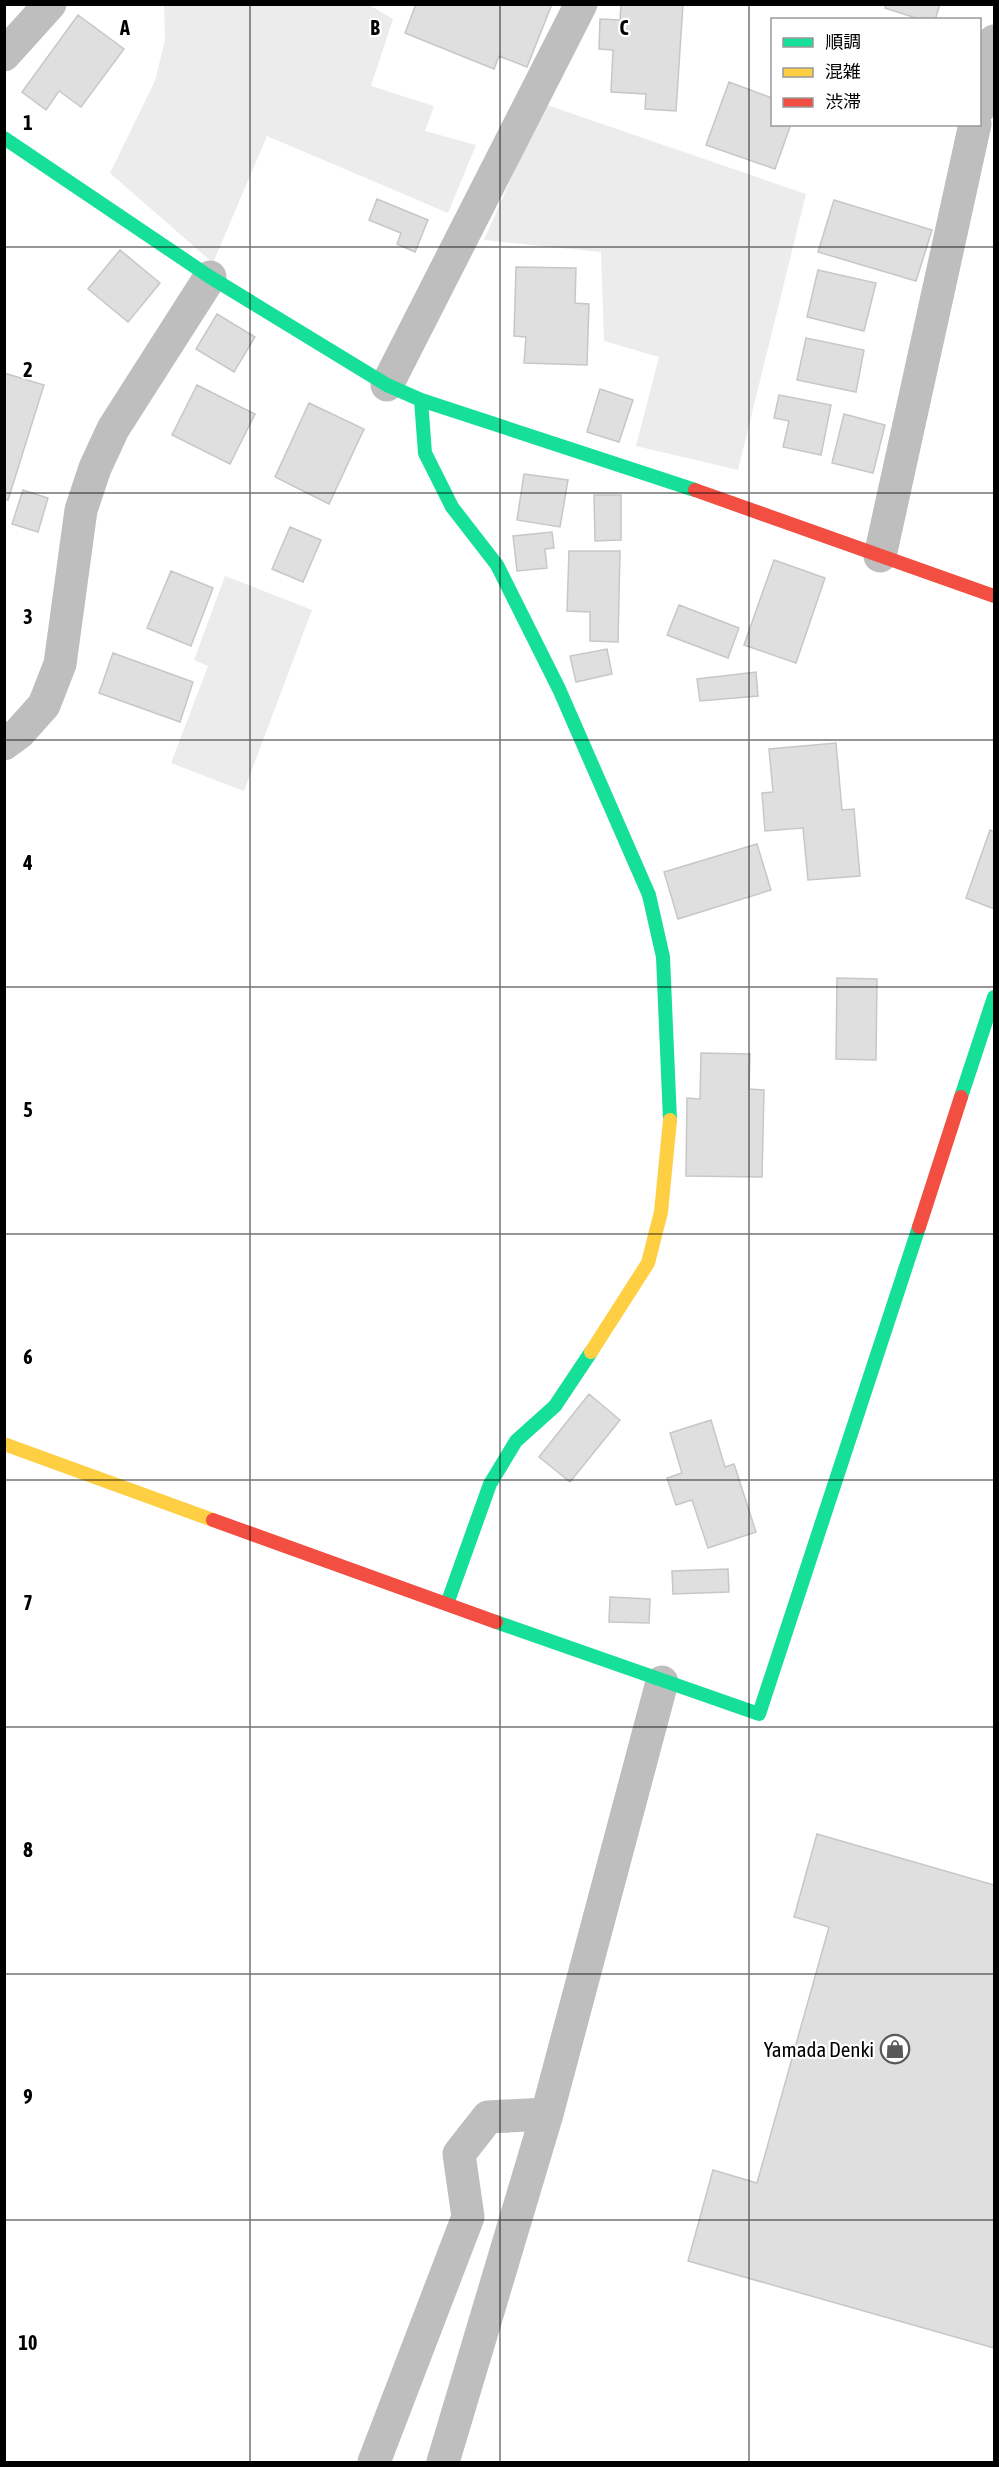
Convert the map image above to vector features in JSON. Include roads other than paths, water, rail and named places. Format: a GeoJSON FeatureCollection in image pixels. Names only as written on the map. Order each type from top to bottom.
{"type":"FeatureCollection","features":[{"type":"Feature","properties":{"kind":"street"},"geometry":{"type":"LineString","coordinates":[[4,55],[50,4]]}},
{"type":"Feature","properties":{"kind":"street"},"geometry":{"type":"LineString","coordinates":[[387,385],[581,4]]}},
{"type":"Feature","properties":{"kind":"street"},"geometry":{"type":"LineString","coordinates":[[981,102],[994,41]]}},
{"type":"Feature","properties":{"kind":"street"},"geometry":{"type":"LineString","coordinates":[[880,556],[975,126]]}},
{"type":"Feature","properties":{"kind":"street"},"geometry":{"type":"LineString","coordinates":[[4,138],[210,277],[387,385],[421,400],[669,481],[994,596]]}},
{"type":"Feature","properties":{"kind":"street"},"geometry":{"type":"LineString","coordinates":[[4,744],[19,732],[44,705],[60,664],[81,510],[95,468],[113,429],[210,277]]}},
{"type":"Feature","properties":{"kind":"street"},"geometry":{"type":"LineString","coordinates":[[421,400],[425,453],[452,507],[497,565],[559,689],[649,895],[663,957],[670,1128],[661,1212],[648,1263],[617,1314],[555,1406],[516,1441],[489,1484],[447,1604]]}},
{"type":"Feature","properties":{"kind":"street"},"geometry":{"type":"LineString","coordinates":[[4,1444],[663,1682],[759,1714],[994,997]]}},
{"type":"Feature","properties":{"kind":"street"},"geometry":{"type":"LineString","coordinates":[[443,2463],[547,2114],[663,1682]]}},
{"type":"Feature","properties":{"kind":"street"},"geometry":{"type":"LineString","coordinates":[[374,2463],[468,2217],[459,2154],[488,2117],[547,2114]]}},
{"type":"Feature","properties":{"kind":"place","name":"Yamada Denki"},"geometry":{"type":"Point","coordinates":[895,2049]}}]}
